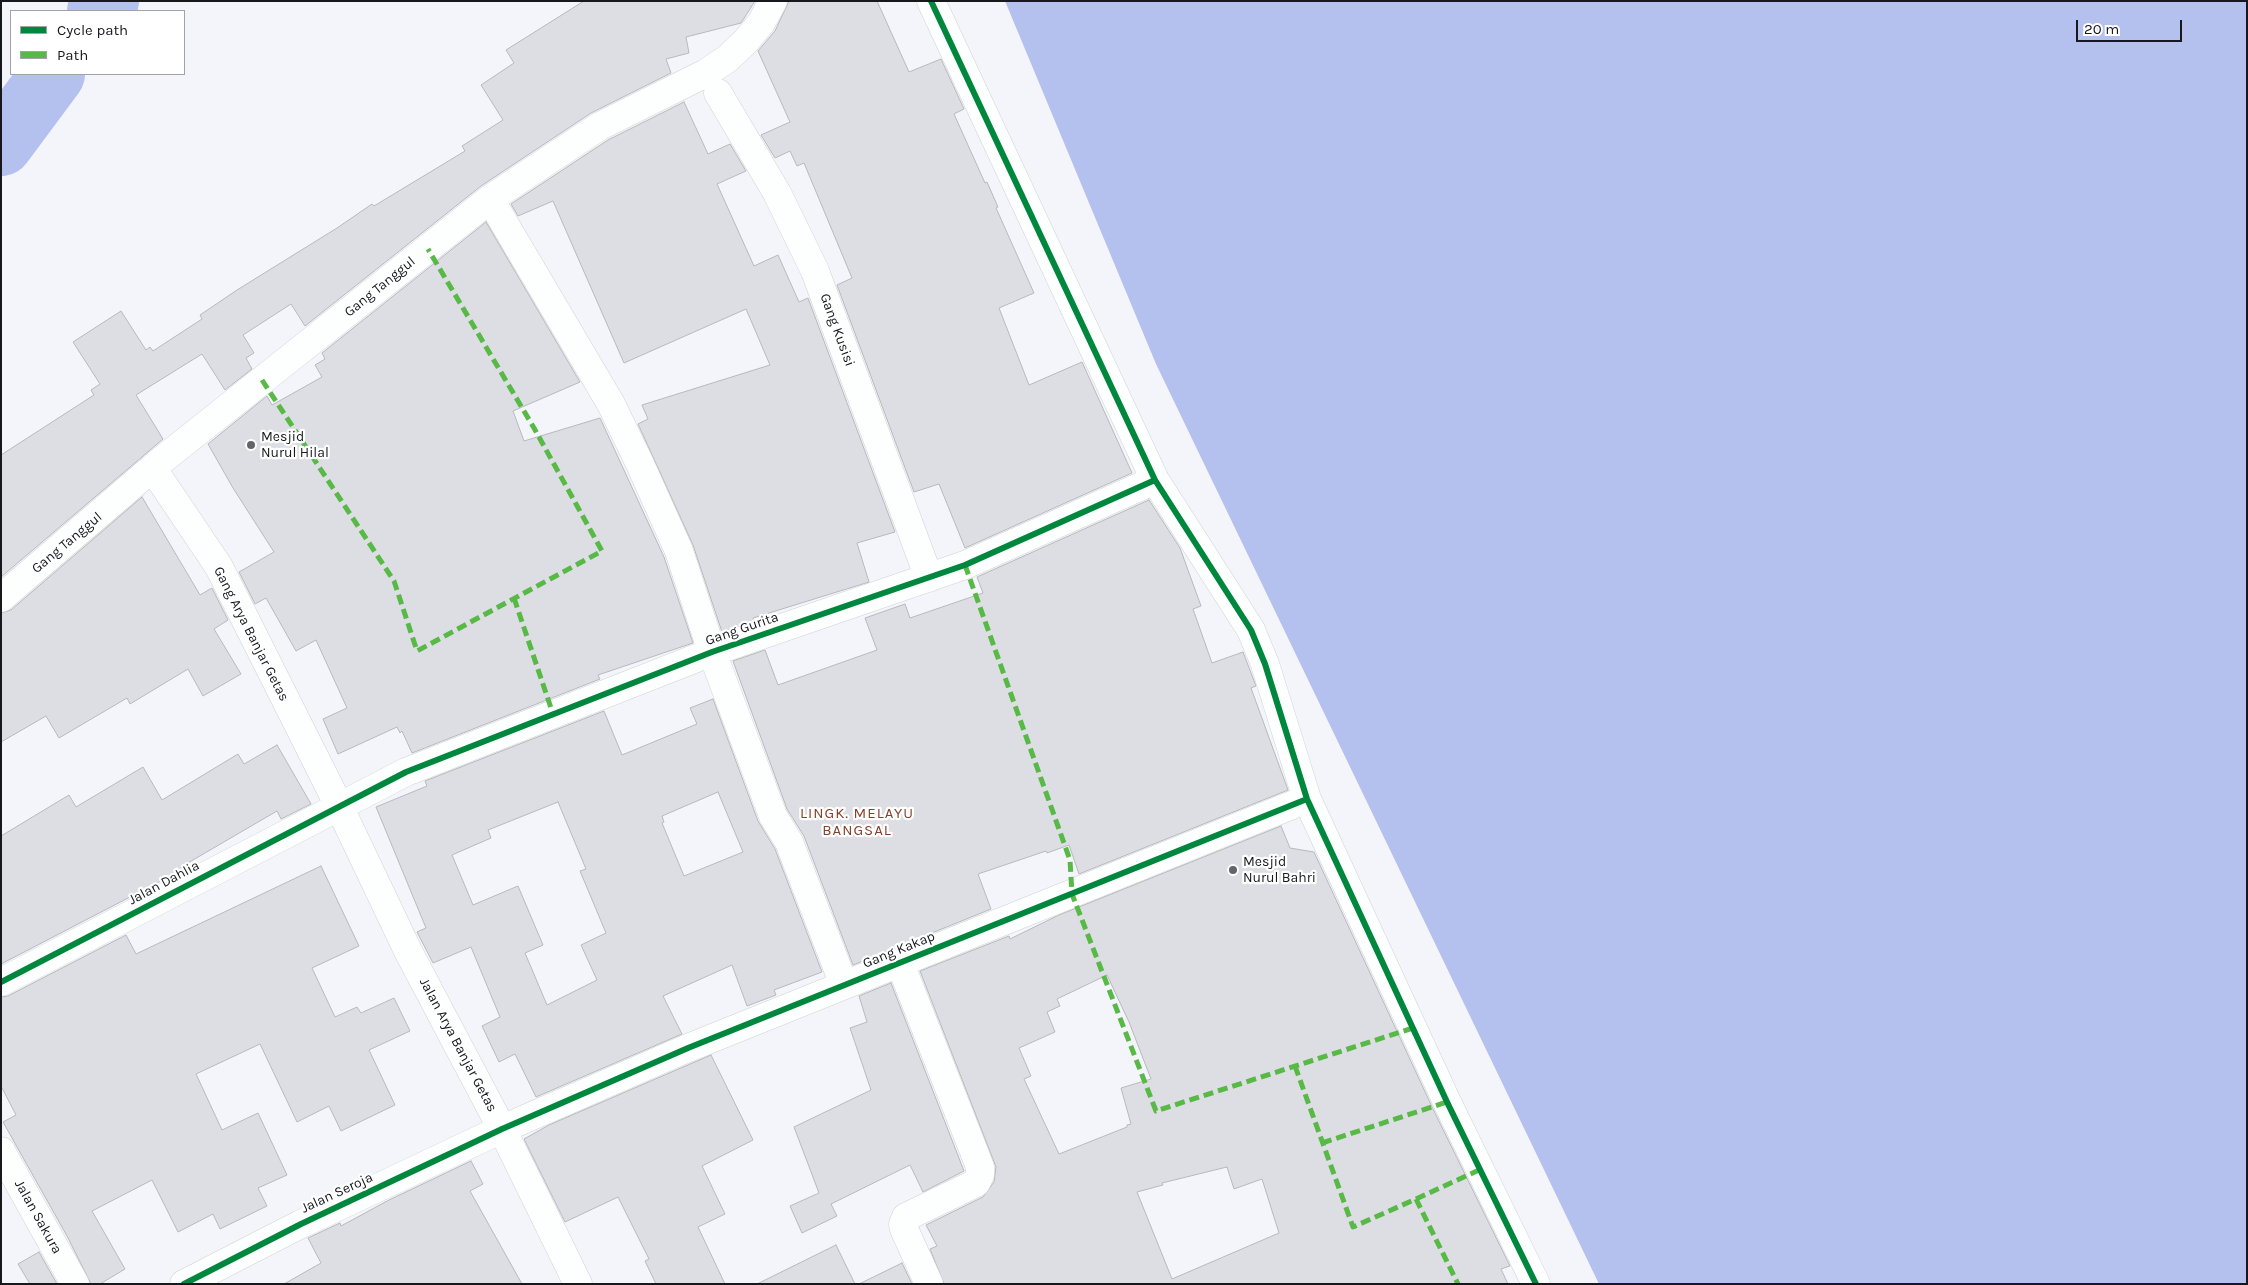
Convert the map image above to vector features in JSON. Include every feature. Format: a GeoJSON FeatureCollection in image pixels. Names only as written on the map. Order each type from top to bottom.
{"type":"FeatureCollection","features":[{"type":"Feature","properties":{"kind":"street","name":"Gang Tanggul"},"geometry":{"type":"LineString","coordinates":[[1,598],[239,398],[490,199],[600,126],[706,73],[727,59],[761,23],[773,1]]}},
{"type":"Feature","properties":{"kind":"street"},"geometry":{"type":"LineString","coordinates":[[931,1],[1155,480],[1250,630],[1265,664],[1307,799],[1447,1102],[1536,1284]]}},
{"type":"Feature","properties":{"kind":"street","name":"Gang Kusisi"},"geometry":{"type":"LineString","coordinates":[[718,93],[776,193],[815,271],[929,578]]}},
{"type":"Feature","properties":{"kind":"street"},"geometry":{"type":"LineString","coordinates":[[490,199],[611,404],[679,551],[712,652],[773,816],[788,842],[844,985]]}},
{"type":"Feature","properties":{"kind":"street","name":"Gang Arya Banjar Getas"},"geometry":{"type":"LineString","coordinates":[[153,469],[219,567],[339,806]]}},
{"type":"Feature","properties":{"kind":"street","name":"Gang Gurita"},"geometry":{"type":"LineString","coordinates":[[339,806],[406,772],[712,652],[965,565],[1155,480]]}},
{"type":"Feature","properties":{"kind":"street","name":"Gang Kakap"},"geometry":{"type":"LineString","coordinates":[[502,1130],[688,1048],[1307,799]]}},
{"type":"Feature","properties":{"kind":"street","name":"Jalan Dahlia"},"geometry":{"type":"LineString","coordinates":[[1,982],[339,806]]}},
{"type":"Feature","properties":{"kind":"street","name":"Jalan Arya Banjar Getas"},"geometry":{"type":"LineString","coordinates":[[339,806],[408,951],[502,1130],[578,1284]]}},
{"type":"Feature","properties":{"kind":"street"},"geometry":{"type":"LineString","coordinates":[[900,963],[980,1167],[980,1175],[976,1183],[906,1217],[903,1224],[904,1229],[929,1284]]}},
{"type":"Feature","properties":{"kind":"street","name":"Jalan Seroja"},"geometry":{"type":"LineString","coordinates":[[184,1284],[301,1224],[502,1130]]}},
{"type":"Feature","properties":{"kind":"street","name":"Jalan Sakura"},"geometry":{"type":"LineString","coordinates":[[1,1151],[75,1284]]}},
{"type":"Feature","properties":{"kind":"water"},"geometry":{"type":"Polygon","coordinates":[[[1005,1],[2247,1],[2247,1284],[1599,1284],[1156,364],[1005,1]]]}},
{"type":"Feature","properties":{"kind":"building"},"geometry":{"type":"Polygon","coordinates":[[[584,1],[755,1],[741,23],[686,37],[689,53],[666,59],[671,73],[591,113],[481,186],[305,326],[291,304],[243,335],[254,353],[246,358],[252,369],[225,390],[202,354],[136,395],[163,439],[1,577],[1,455],[94,395],[91,390],[100,384],[73,342],[121,311],[146,350],[150,347],[153,351],[202,319],[200,315],[237,290],[372,204],[374,206],[465,151],[462,146],[503,120],[481,85],[514,63],[506,50],[584,1]]]}},
{"type":"Feature","properties":{"kind":"building"},"geometry":{"type":"Polygon","coordinates":[[[789,1],[877,1],[909,72],[941,59],[964,109],[954,114],[985,183],[987,182],[998,207],[996,208],[1034,293],[999,308],[1029,385],[1082,362],[1132,473],[965,548],[939,484],[914,492],[837,285],[852,278],[804,163],[797,166],[790,151],[775,158],[761,135],[790,122],[758,51],[775,31],[789,1]]]}},
{"type":"Feature","properties":{"kind":"building"},"geometry":{"type":"Polygon","coordinates":[[[684,102],[708,154],[730,144],[746,171],[717,184],[754,266],[778,255],[799,302],[808,298],[895,532],[857,543],[869,582],[753,618],[754,621],[722,632],[693,545],[638,424],[648,419],[642,405],[770,365],[746,309],[624,363],[553,201],[518,216],[511,204],[608,140],[684,102]]]}},
{"type":"Feature","properties":{"kind":"building"},"geometry":{"type":"Polygon","coordinates":[[[486,222],[580,382],[513,411],[524,441],[600,418],[664,557],[693,643],[598,675],[600,679],[412,753],[402,731],[400,733],[397,727],[338,754],[323,719],[347,708],[316,640],[296,651],[266,598],[255,604],[239,572],[274,552],[233,488],[208,444],[267,396],[272,405],[322,377],[315,365],[325,359],[322,353],[486,222]]]}},
{"type":"Feature","properties":{"kind":"building"},"geometry":{"type":"Polygon","coordinates":[[[142,497],[200,595],[212,588],[228,620],[214,629],[241,674],[203,696],[188,669],[130,704],[127,698],[59,738],[46,716],[1,742],[1,613],[11,610],[142,497]]]}},
{"type":"Feature","properties":{"kind":"building"},"geometry":{"type":"Polygon","coordinates":[[[1149,500],[1180,548],[1201,606],[1193,609],[1212,663],[1243,652],[1256,686],[1251,688],[1288,790],[1079,874],[1069,845],[978,874],[991,909],[853,965],[804,836],[787,809],[733,661],[765,650],[778,685],[877,650],[865,618],[905,604],[910,618],[983,593],[977,577],[1149,500]]]}},
{"type":"Feature","properties":{"kind":"building"},"geometry":{"type":"Polygon","coordinates":[[[713,699],[758,821],[775,849],[822,972],[774,990],[776,995],[747,1006],[732,965],[663,996],[682,1034],[536,1097],[515,1054],[499,1062],[482,1026],[500,1017],[471,947],[433,963],[417,932],[426,928],[376,807],[427,786],[425,781],[604,711],[622,755],[697,724],[690,708],[713,699]],[[718,792],[662,816],[664,822],[662,823],[684,876],[743,852],[718,792]],[[558,802],[488,830],[491,838],[452,855],[473,905],[518,886],[543,945],[525,953],[547,1005],[597,980],[581,945],[606,933],[580,871],[586,869],[558,802]]]}},
{"type":"Feature","properties":{"kind":"building"},"geometry":{"type":"Polygon","coordinates":[[[277,745],[311,804],[281,819],[277,811],[181,867],[182,870],[1,964],[1,836],[69,795],[76,807],[143,767],[162,800],[238,754],[244,764],[277,745]]]}},
{"type":"Feature","properties":{"kind":"building"},"geometry":{"type":"Polygon","coordinates":[[[1281,826],[1290,848],[1314,852],[1433,1109],[1510,1266],[1501,1269],[1508,1284],[944,1284],[930,1249],[937,1246],[926,1225],[983,1197],[994,1182],[996,1167],[920,971],[1009,936],[1010,939],[1059,915],[1281,826]],[[1107,975],[1057,999],[1060,1006],[1047,1012],[1055,1032],[1019,1048],[1031,1076],[1024,1079],[1059,1154],[1131,1124],[1121,1088],[1151,1079],[1129,1022],[1107,975]],[[1227,1167],[1162,1183],[1163,1185],[1137,1192],[1172,1279],[1279,1233],[1262,1179],[1234,1189],[1227,1167]]]}},
{"type":"Feature","properties":{"kind":"building"},"geometry":{"type":"Polygon","coordinates":[[[321,866],[359,946],[312,968],[335,1017],[357,1007],[361,1013],[394,998],[410,1031],[369,1050],[395,1105],[341,1131],[329,1106],[297,1122],[260,1044],[196,1074],[222,1130],[258,1113],[287,1175],[258,1188],[267,1206],[220,1229],[213,1214],[178,1232],[152,1180],[92,1211],[125,1269],[100,1284],[91,1284],[67,1236],[3,1122],[16,1115],[1,1086],[1,997],[8,996],[126,935],[136,954],[321,866]]]}},
{"type":"Feature","properties":{"kind":"building"},"geometry":{"type":"Polygon","coordinates":[[[891,983],[964,1171],[923,1192],[910,1165],[831,1204],[837,1216],[802,1233],[790,1206],[819,1193],[794,1127],[871,1090],[850,1028],[867,1022],[859,996],[891,983]]]}},
{"type":"Feature","properties":{"kind":"building"},"geometry":{"type":"Polygon","coordinates":[[[711,1055],[753,1140],[702,1166],[725,1214],[698,1227],[725,1284],[656,1284],[645,1261],[649,1259],[618,1197],[565,1222],[524,1139],[549,1125],[711,1055]]]}},
{"type":"Feature","properties":{"kind":"building"},"geometry":{"type":"Polygon","coordinates":[[[471,1161],[483,1184],[470,1191],[522,1284],[284,1284],[321,1263],[308,1238],[340,1223],[341,1226],[389,1200],[471,1161]]]}},
{"type":"Feature","properties":{"kind":"building"},"geometry":{"type":"Polygon","coordinates":[[[836,1245],[855,1284],[757,1284],[836,1245]]]}},
{"type":"Feature","properties":{"kind":"building"},"geometry":{"type":"Polygon","coordinates":[[[39,1252],[57,1284],[30,1284],[18,1264],[39,1252]]]}},
{"type":"Feature","properties":{"kind":"building"},"geometry":{"type":"Polygon","coordinates":[[[902,1263],[912,1284],[859,1284],[902,1263]]]}},
{"type":"Feature","properties":{"kind":"waterway"},"geometry":{"type":"LineString","coordinates":[[100,10],[107,1]]}},
{"type":"Feature","properties":{"kind":"waterway"},"geometry":{"type":"LineString","coordinates":[[1,144],[52,75]]}},
{"type":"Feature","properties":{"kind":"marked path"},"geometry":{"type":"LineString","coordinates":[[262,380],[394,581],[417,651],[602,551],[534,428],[428,249]]}},
{"type":"Feature","properties":{"kind":"marked path"},"geometry":{"type":"LineString","coordinates":[[965,565],[1070,860],[1072,894],[1156,1111],[1413,1028]]}},
{"type":"Feature","properties":{"kind":"marked path"},"geometry":{"type":"LineString","coordinates":[[514,598],[553,714]]}},
{"type":"Feature","properties":{"kind":"marked path"},"geometry":{"type":"LineString","coordinates":[[1295,1066],[1353,1227],[1416,1199],[1458,1284]]}},
{"type":"Feature","properties":{"kind":"marked path"},"geometry":{"type":"LineString","coordinates":[[1322,1143],[1447,1102]]}},
{"type":"Feature","properties":{"kind":"marked path"},"geometry":{"type":"LineString","coordinates":[[1416,1199],[1479,1170]]}},
{"type":"Feature","properties":{"kind":"cycle path"},"geometry":{"type":"LineString","coordinates":[[931,1],[1155,480],[1251,630],[1265,664],[1307,799],[1447,1102],[1536,1284]]}},
{"type":"Feature","properties":{"kind":"cycle path"},"geometry":{"type":"LineString","coordinates":[[1,982],[406,772],[712,652],[965,565],[1155,480]]}},
{"type":"Feature","properties":{"kind":"cycle path"},"geometry":{"type":"LineString","coordinates":[[184,1284],[301,1224],[502,1129],[688,1048],[1307,799]]}},
{"type":"Feature","properties":{"kind":"place","name":"Mesjid Nurul Hilal"},"geometry":{"type":"Point","coordinates":[251,445]}},
{"type":"Feature","properties":{"kind":"place","name":"Mesjid Nurul Bahri"},"geometry":{"type":"Point","coordinates":[1233,870]}},
{"type":"Feature","properties":{"kind":"district","name":"LINGK. MELAYU BANGSAL"},"geometry":{"type":"Point","coordinates":[857,822]}}]}
